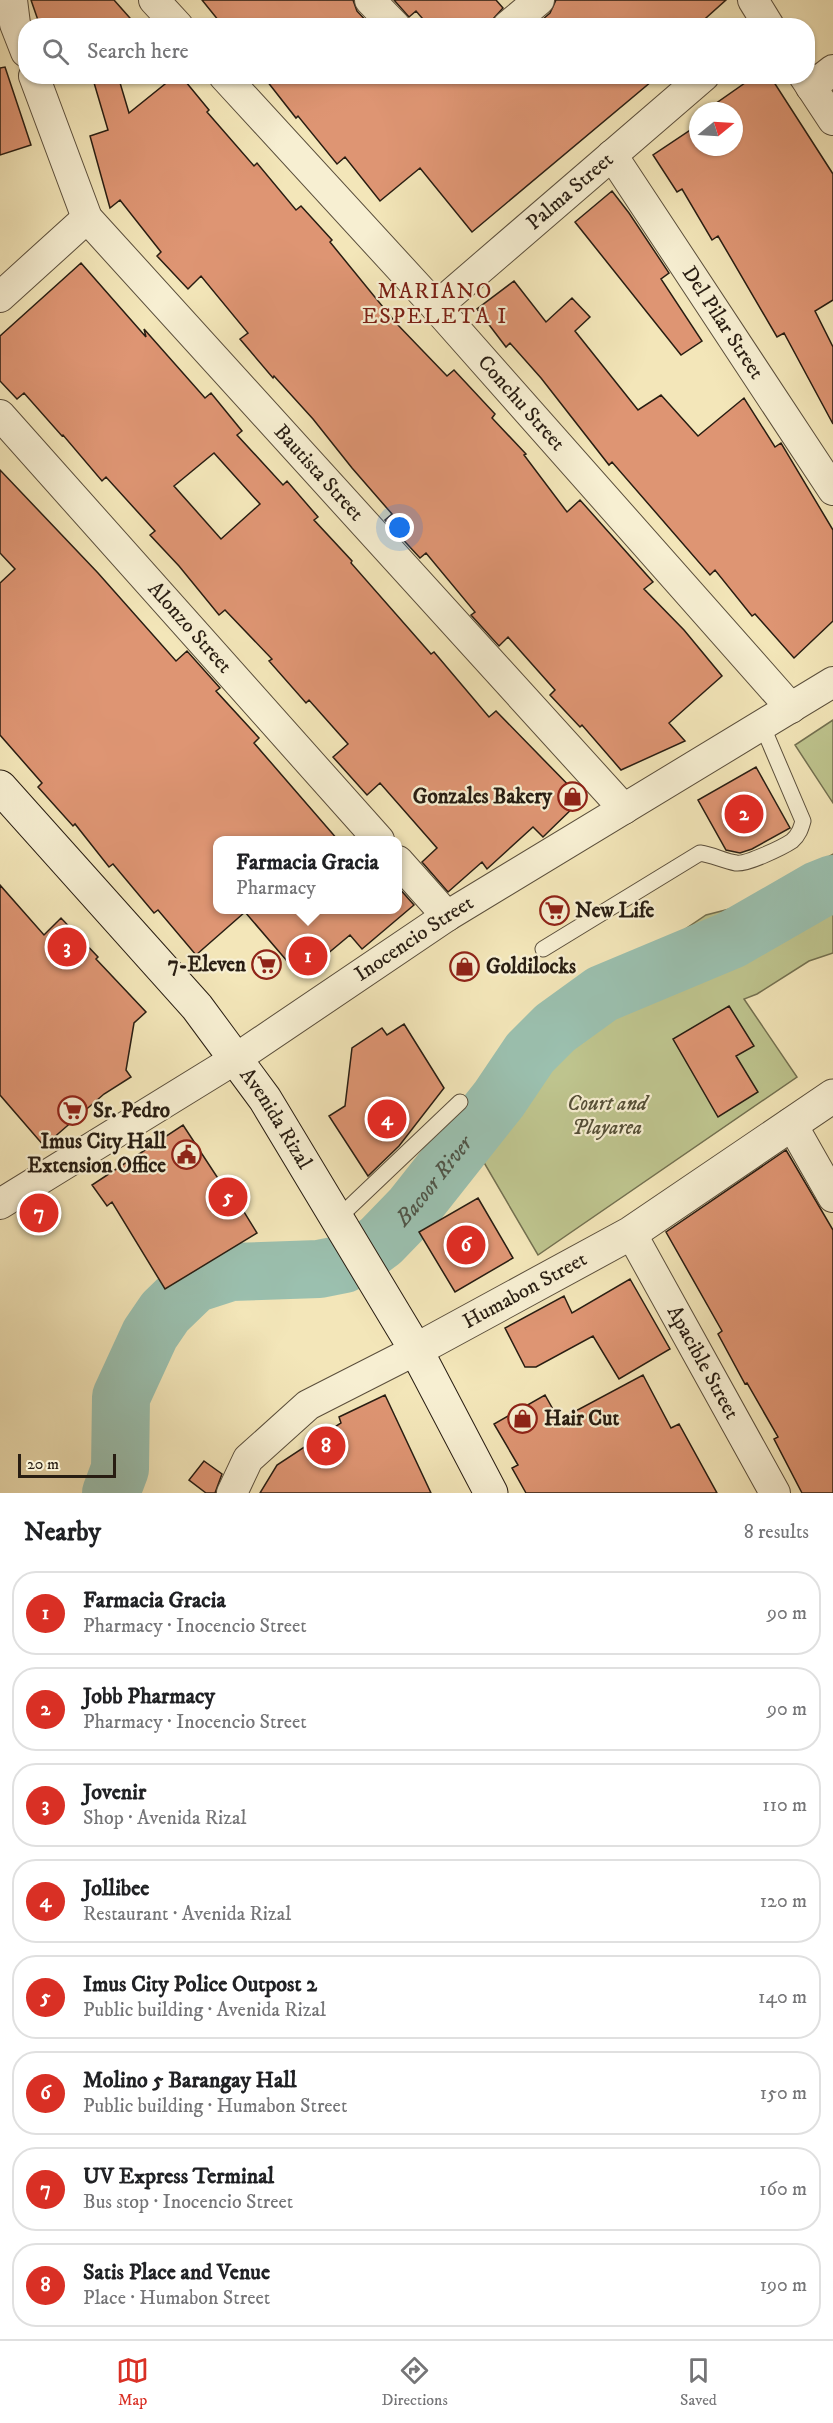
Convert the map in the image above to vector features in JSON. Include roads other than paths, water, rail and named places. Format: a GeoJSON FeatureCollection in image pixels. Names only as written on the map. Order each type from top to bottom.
{"type":"FeatureCollection","features":[{"type":"Feature","properties":{"kind":"main road","name":"Avenida Rizal"},"geometry":{"type":"LineString","coordinates":[[0,787],[159,962],[237,1058],[265,1098],[416,1350],[491,1493]]}},
{"type":"Feature","properties":{"kind":"main road","name":"Humabon Street"},"geometry":{"type":"LineString","coordinates":[[416,1350],[631,1233],[833,1096]]}},
{"type":"Feature","properties":{"kind":"street"},"geometry":{"type":"LineString","coordinates":[[12,0],[18,32]]}},
{"type":"Feature","properties":{"kind":"street"},"geometry":{"type":"LineString","coordinates":[[154,0],[171,18]]}},
{"type":"Feature","properties":{"kind":"street"},"geometry":{"type":"LineString","coordinates":[[370,0],[387,18]]}},
{"type":"Feature","properties":{"kind":"street"},"geometry":{"type":"LineString","coordinates":[[518,18],[539,0]]}},
{"type":"Feature","properties":{"kind":"street"},"geometry":{"type":"LineString","coordinates":[[816,78],[833,120]]}},
{"type":"Feature","properties":{"kind":"street"},"geometry":{"type":"LineString","coordinates":[[0,297],[87,218],[37,84]]}},
{"type":"Feature","properties":{"kind":"street","name":"Conchu Street"},"geometry":{"type":"LineString","coordinates":[[231,84],[436,307],[791,708]]}},
{"type":"Feature","properties":{"kind":"street","name":"Palma Street"},"geometry":{"type":"LineString","coordinates":[[436,307],[695,84]]}},
{"type":"Feature","properties":{"kind":"street","name":"Del Pilar Street"},"geometry":{"type":"LineString","coordinates":[[612,156],[833,490]]}},
{"type":"Feature","properties":{"kind":"street","name":"Bautista Street"},"geometry":{"type":"LineString","coordinates":[[87,218],[624,809]]}},
{"type":"Feature","properties":{"kind":"street","name":"Alonzo Street"},"geometry":{"type":"LineString","coordinates":[[0,415],[375,836]]}},
{"type":"Feature","properties":{"kind":"street","name":"Inocencio Street"},"geometry":{"type":"LineString","coordinates":[[3,1198],[237,1058],[447,916],[833,682]]}},
{"type":"Feature","properties":{"kind":"street"},"geometry":{"type":"LineString","coordinates":[[402,865],[447,916]]}},
{"type":"Feature","properties":{"kind":"street"},"geometry":{"type":"LineString","coordinates":[[792,1123],[833,1197]]}},
{"type":"Feature","properties":{"kind":"street","name":"Apacible Street"},"geometry":{"type":"LineString","coordinates":[[631,1233],[775,1493]]}},
{"type":"Feature","properties":{"kind":"street","name":"Humabon Street"},"geometry":{"type":"LineString","coordinates":[[232,1493],[248,1459],[308,1405],[416,1350]]}},
{"type":"Feature","properties":{"kind":"lane"},"geometry":{"type":"LineString","coordinates":[[543,948],[700,853],[738,864],[753,860],[792,840],[800,831],[803,821],[762,725]]}},
{"type":"Feature","properties":{"kind":"lane"},"geometry":{"type":"LineString","coordinates":[[341,1226],[460,1102]]}},
{"type":"Feature","properties":{"kind":"waterway","name":"Bacoor River"},"geometry":{"type":"LineString","coordinates":[[111,1493],[120,1469],[121,1397],[150,1334],[165,1312],[194,1284],[231,1272],[319,1269],[344,1264],[365,1253],[381,1241],[412,1209],[499,1099],[530,1053],[555,1028],[602,994],[731,940],[818,890],[833,884]]}},
{"type":"Feature","properties":{"kind":"place","name":"Gonzales Bakery"},"geometry":{"type":"Point","coordinates":[573,797]}},
{"type":"Feature","properties":{"kind":"place","name":"Jobb Pharmacy"},"geometry":{"type":"Point","coordinates":[744,814]}},
{"type":"Feature","properties":{"kind":"place","name":"New Life"},"geometry":{"type":"Point","coordinates":[554,911]}},
{"type":"Feature","properties":{"kind":"place","name":"Jovenir"},"geometry":{"type":"Point","coordinates":[67,947]}},
{"type":"Feature","properties":{"kind":"place","name":"Farmacia Gracia"},"geometry":{"type":"Point","coordinates":[308,956]}},
{"type":"Feature","properties":{"kind":"place","name":"7-Eleven"},"geometry":{"type":"Point","coordinates":[267,965]}},
{"type":"Feature","properties":{"kind":"place","name":"Goldilocks"},"geometry":{"type":"Point","coordinates":[465,967]}},
{"type":"Feature","properties":{"kind":"place","name":"Sr. Pedro"},"geometry":{"type":"Point","coordinates":[72,1111]}},
{"type":"Feature","properties":{"kind":"place","name":"Jollibee"},"geometry":{"type":"Point","coordinates":[387,1119]}},
{"type":"Feature","properties":{"kind":"place","name":"Imus City Hall Extension Office"},"geometry":{"type":"Point","coordinates":[187,1154]}},
{"type":"Feature","properties":{"kind":"place","name":"Imus City Police Outpost 2"},"geometry":{"type":"Point","coordinates":[228,1197]}},
{"type":"Feature","properties":{"kind":"place","name":"UV Express Terminal"},"geometry":{"type":"Point","coordinates":[39,1213]}},
{"type":"Feature","properties":{"kind":"place","name":"Molino 5 Barangay Hall"},"geometry":{"type":"Point","coordinates":[466,1245]}},
{"type":"Feature","properties":{"kind":"place","name":"Hair Cut"},"geometry":{"type":"Point","coordinates":[523,1419]}},
{"type":"Feature","properties":{"kind":"place","name":"Satis Place and Venue"},"geometry":{"type":"Point","coordinates":[326,1446]}},
{"type":"Feature","properties":{"kind":"district","name":"MARIANO ESPELETA I"},"geometry":{"type":"Point","coordinates":[435,304]}},
{"type":"Feature","properties":{"kind":"park label","name":"Court and Playarea"},"geometry":{"type":"Point","coordinates":[607,1116]}}]}
